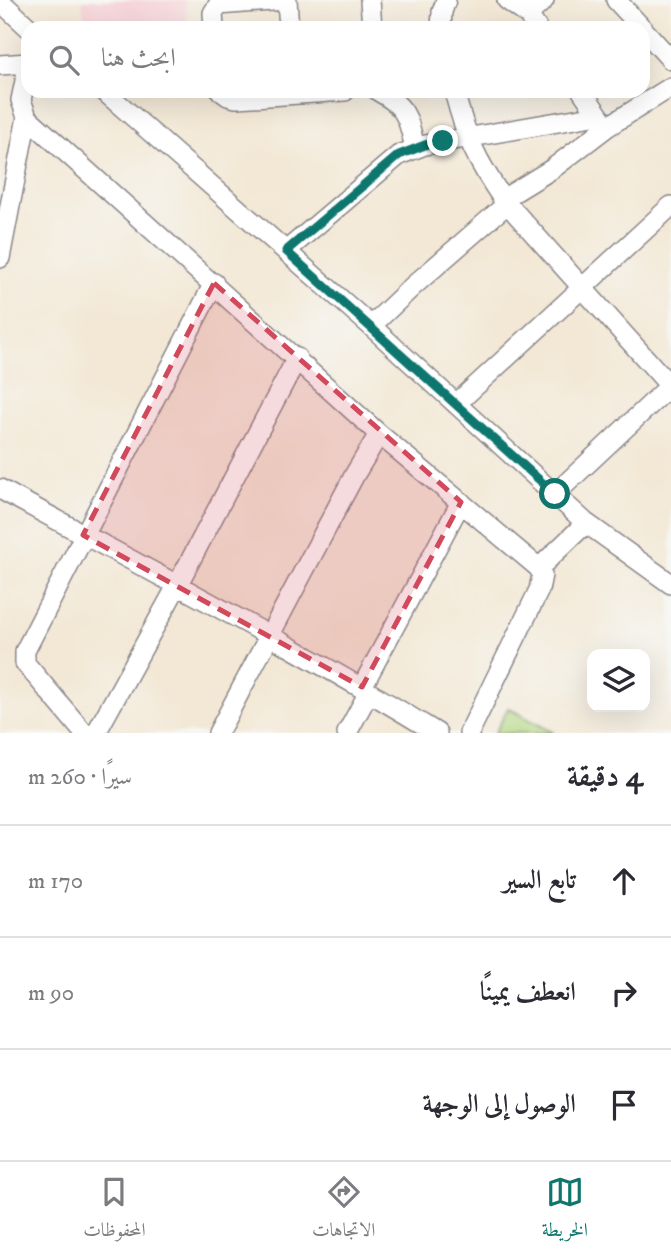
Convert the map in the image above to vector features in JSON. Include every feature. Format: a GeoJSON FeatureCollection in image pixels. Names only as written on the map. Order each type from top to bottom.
{"type":"FeatureCollection","features":[{"type":"Feature","properties":{"kind":"street"},"geometry":{"type":"LineString","coordinates":[[214,21],[218,5],[286,0],[288,21]]}},
{"type":"Feature","properties":{"kind":"street"},"geometry":{"type":"LineString","coordinates":[[370,0],[372,21]]}},
{"type":"Feature","properties":{"kind":"street"},"geometry":{"type":"LineString","coordinates":[[441,21],[446,0]]}},
{"type":"Feature","properties":{"kind":"street"},"geometry":{"type":"LineString","coordinates":[[507,0],[533,21],[544,0]]}},
{"type":"Feature","properties":{"kind":"street"},"geometry":{"type":"LineString","coordinates":[[616,0],[636,21]]}},
{"type":"Feature","properties":{"kind":"street"},"geometry":{"type":"LineString","coordinates":[[0,1],[21,21]]}},
{"type":"Feature","properties":{"kind":"street"},"geometry":{"type":"LineString","coordinates":[[650,37],[671,60]]}},
{"type":"Feature","properties":{"kind":"street"},"geometry":{"type":"LineString","coordinates":[[0,65],[21,65]]}},
{"type":"Feature","properties":{"kind":"street"},"geometry":{"type":"LineString","coordinates":[[650,98],[671,87]]}},
{"type":"Feature","properties":{"kind":"street"},"geometry":{"type":"LineString","coordinates":[[21,98],[27,117],[379,434],[539,568],[542,575],[539,590],[469,733]]}},
{"type":"Feature","properties":{"kind":"street"},"geometry":{"type":"LineString","coordinates":[[112,98],[371,326],[586,523],[667,574]]}},
{"type":"Feature","properties":{"kind":"street"},"geometry":{"type":"LineString","coordinates":[[388,98],[399,105],[407,116],[415,148]]}},
{"type":"Feature","properties":{"kind":"street"},"geometry":{"type":"LineString","coordinates":[[455,98],[467,138],[485,173],[505,202],[671,386],[555,494]]}},
{"type":"Feature","properties":{"kind":"street"},"geometry":{"type":"LineString","coordinates":[[587,98],[603,121]]}},
{"type":"Feature","properties":{"kind":"street"},"geometry":{"type":"LineString","coordinates":[[371,326],[505,202],[552,169],[603,121],[649,98]]}},
{"type":"Feature","properties":{"kind":"street"},"geometry":{"type":"LineString","coordinates":[[0,258],[27,117]]}},
{"type":"Feature","properties":{"kind":"street"},"geometry":{"type":"LineString","coordinates":[[286,251],[399,155],[415,148],[467,138],[603,121]]}},
{"type":"Feature","properties":{"kind":"street"},"geometry":{"type":"LineString","coordinates":[[456,404],[581,286],[668,215]]}},
{"type":"Feature","properties":{"kind":"street"},"geometry":{"type":"LineString","coordinates":[[84,733],[33,675],[24,658],[83,535],[214,283]]}},
{"type":"Feature","properties":{"kind":"street"},"geometry":{"type":"LineString","coordinates":[[96,733],[178,584],[296,358]]}},
{"type":"Feature","properties":{"kind":"street"},"geometry":{"type":"LineString","coordinates":[[218,733],[355,474],[379,434]]}},
{"type":"Feature","properties":{"kind":"street"},"geometry":{"type":"LineString","coordinates":[[0,489],[178,584],[437,733]]}},
{"type":"Feature","properties":{"kind":"street"},"geometry":{"type":"LineString","coordinates":[[347,733],[461,502]]}},
{"type":"Feature","properties":{"kind":"street"},"geometry":{"type":"LineString","coordinates":[[539,568],[586,523]]}},
{"type":"Feature","properties":{"kind":"highlighted area"},"geometry":{"type":"Polygon","coordinates":[[[214,283],[461,502],[362,687],[83,535],[214,283]]]}},
{"type":"Feature","properties":{"kind":"shaded area"},"geometry":{"type":"Polygon","coordinates":[[[82,0],[186,0],[187,21],[84,21],[82,0]]]}},
{"type":"Feature","properties":{"kind":"green space"},"geometry":{"type":"Polygon","coordinates":[[[508,708],[554,733],[495,733],[508,708]]]}},
{"type":"Feature","properties":{"kind":"route"},"geometry":{"type":"LineString","coordinates":[[443,141],[399,155],[286,251],[555,494]]}}]}
